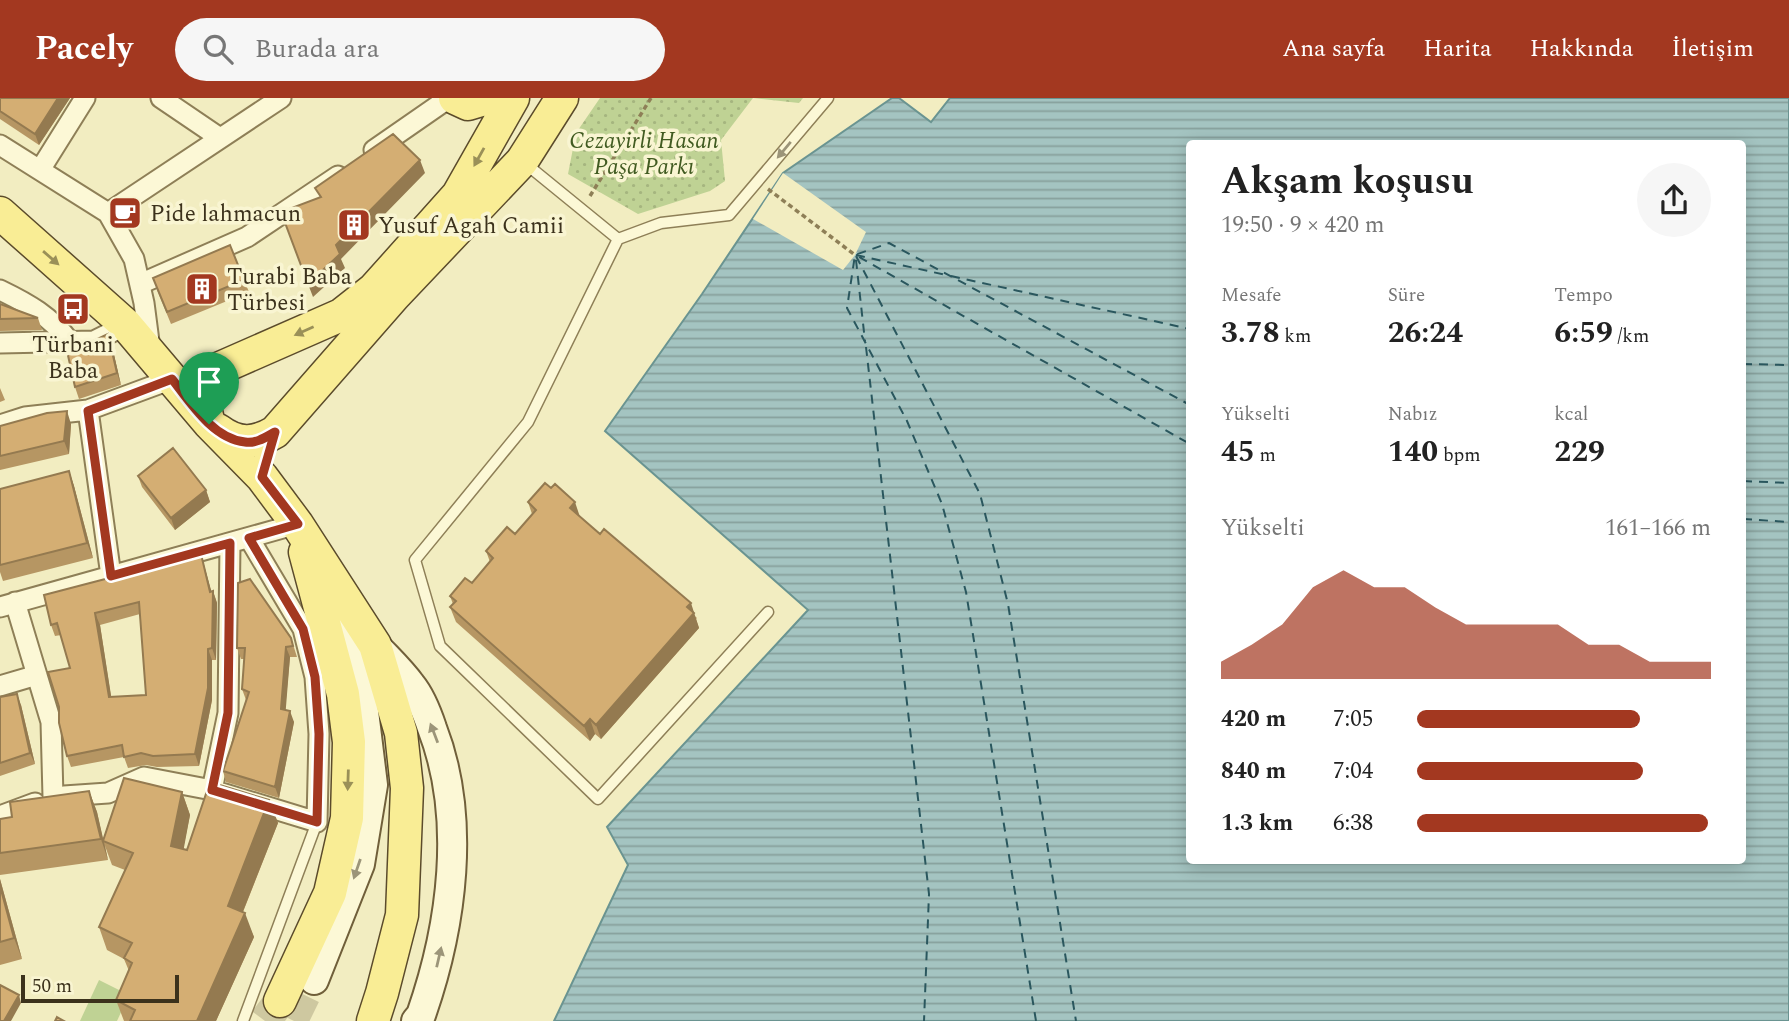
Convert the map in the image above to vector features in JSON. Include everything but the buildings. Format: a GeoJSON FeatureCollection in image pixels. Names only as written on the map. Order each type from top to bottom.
{"type":"FeatureCollection","features":[{"type":"Feature","properties":{"kind":"main road"},"geometry":{"type":"LineString","coordinates":[[455,98],[468,104],[488,98]]}},
{"type":"Feature","properties":{"kind":"main road"},"geometry":{"type":"LineString","coordinates":[[513,98],[458,195],[374,289],[341,315],[218,369],[210,379],[204,396],[204,409],[209,424],[227,437],[245,443],[261,440],[275,432],[394,296],[522,161],[562,98]]}},
{"type":"Feature","properties":{"kind":"main road"},"geometry":{"type":"LineString","coordinates":[[0,213],[126,325],[209,424],[262,477],[298,524],[375,645],[401,733],[407,788],[402,915],[373,1021]]}},
{"type":"Feature","properties":{"kind":"main road"},"geometry":{"type":"LineString","coordinates":[[262,477],[275,432]]}},
{"type":"Feature","properties":{"kind":"main road"},"geometry":{"type":"LineString","coordinates":[[279,1002],[330,893],[347,818],[349,742],[343,694],[298,524]]}},
{"type":"Feature","properties":{"kind":"street"},"geometry":{"type":"LineString","coordinates":[[40,170],[85,98]]}},
{"type":"Feature","properties":{"kind":"street"},"geometry":{"type":"LineString","coordinates":[[162,98],[220,138]]}},
{"type":"Feature","properties":{"kind":"street"},"geometry":{"type":"LineString","coordinates":[[140,284],[247,237],[449,98]]}},
{"type":"Feature","properties":{"kind":"street"},"geometry":{"type":"LineString","coordinates":[[108,213],[220,138],[268,101]]}},
{"type":"Feature","properties":{"kind":"street"},"geometry":{"type":"LineString","coordinates":[[0,145],[108,213],[134,259],[150,354]]}},
{"type":"Feature","properties":{"kind":"street"},"geometry":{"type":"LineString","coordinates":[[0,290],[55,322],[71,342]]}},
{"type":"Feature","properties":{"kind":"street"},"geometry":{"type":"LineString","coordinates":[[0,343],[94,341],[126,325]]}},
{"type":"Feature","properties":{"kind":"street"},"geometry":{"type":"LineString","coordinates":[[0,425],[25,417],[88,411],[172,379]]}},
{"type":"Feature","properties":{"kind":"street"},"geometry":{"type":"LineString","coordinates":[[88,411],[111,576]]}},
{"type":"Feature","properties":{"kind":"street"},"geometry":{"type":"LineString","coordinates":[[52,797],[51,722],[37,675],[8,605],[298,524]]}},
{"type":"Feature","properties":{"kind":"street"},"geometry":{"type":"LineString","coordinates":[[0,816],[52,797],[108,793],[144,777],[212,790],[317,822],[319,734],[315,677],[303,629],[249,538]]}},
{"type":"Feature","properties":{"kind":"street"},"geometry":{"type":"LineString","coordinates":[[212,790],[228,713],[230,543]]}},
{"type":"Feature","properties":{"kind":"street"},"geometry":{"type":"LineString","coordinates":[[309,570],[351,653],[363,703],[373,785],[360,864],[314,979]]}},
{"type":"Feature","properties":{"kind":"street"},"geometry":{"type":"LineString","coordinates":[[375,645],[412,685],[426,712],[441,749],[451,806],[446,919],[438,961],[416,1021]]}},
{"type":"Feature","properties":{"kind":"street"},"geometry":{"type":"LineString","coordinates":[[0,685],[37,675]]}},
{"type":"Feature","properties":{"kind":"lane"},"geometry":{"type":"LineString","coordinates":[[768,612],[598,799],[440,646],[415,560],[528,422],[618,239],[661,223],[729,215],[828,98]]}},
{"type":"Feature","properties":{"kind":"lane"},"geometry":{"type":"LineString","coordinates":[[522,161],[618,239]]}},
{"type":"Feature","properties":{"kind":"lane"},"geometry":{"type":"LineString","coordinates":[[243,1021],[317,822]]}},
{"type":"Feature","properties":{"kind":"path"},"geometry":{"type":"LineString","coordinates":[[582,209],[651,98]]}},
{"type":"Feature","properties":{"kind":"path"},"geometry":{"type":"LineString","coordinates":[[757,181],[855,255]]}},
{"type":"Feature","properties":{"kind":"green space","name":"Cezayirli Hasan Paşa Parkı"},"geometry":{"type":"Polygon","coordinates":[[[600,98],[753,98],[721,140],[725,181],[710,191],[638,214],[568,174],[576,133],[600,98]]]}},
{"type":"Feature","properties":{"kind":"green space"},"geometry":{"type":"Polygon","coordinates":[[[753,98],[803,98],[799,103],[753,98]]]}},
{"type":"Feature","properties":{"kind":"green space"},"geometry":{"type":"Polygon","coordinates":[[[99,980],[129,995],[117,1021],[80,1021],[99,980]]]}},
{"type":"Feature","properties":{"kind":"water"},"geometry":{"type":"Polygon","coordinates":[[[892,98],[899,98],[931,122],[950,98],[1789,98],[1789,1021],[554,1021],[628,865],[607,827],[808,610],[605,431],[783,173],[892,98]]]}},
{"type":"Feature","properties":{"kind":"pier"},"geometry":{"type":"Polygon","coordinates":[[[783,173],[866,232],[855,255],[843,270],[753,219],[783,173]]]}},
{"type":"Feature","properties":{"kind":"ferry route"},"geometry":{"type":"LineString","coordinates":[[1036,1021],[966,592],[942,504],[907,421],[847,308],[855,255],[889,243],[1186,403]]}},
{"type":"Feature","properties":{"kind":"ferry route"},"geometry":{"type":"LineString","coordinates":[[856,255],[946,275]]}},
{"type":"Feature","properties":{"kind":"ferry route"},"geometry":{"type":"LineString","coordinates":[[856,256],[980,494],[1008,604],[1076,1021]]}},
{"type":"Feature","properties":{"kind":"ferry route"},"geometry":{"type":"LineString","coordinates":[[859,257],[1186,442]]}},
{"type":"Feature","properties":{"kind":"ferry route"},"geometry":{"type":"LineString","coordinates":[[856,260],[865,341]]}},
{"type":"Feature","properties":{"kind":"ferry route"},"geometry":{"type":"LineString","coordinates":[[951,276],[1186,328]]}},
{"type":"Feature","properties":{"kind":"ferry route"},"geometry":{"type":"LineString","coordinates":[[866,347],[929,894],[924,1021]]}},
{"type":"Feature","properties":{"kind":"ferry route"},"geometry":{"type":"LineString","coordinates":[[1746,364],[1789,365]]}},
{"type":"Feature","properties":{"kind":"ferry route"},"geometry":{"type":"LineString","coordinates":[[1746,481],[1789,483]]}},
{"type":"Feature","properties":{"kind":"ferry route"},"geometry":{"type":"LineString","coordinates":[[1746,519],[1789,522]]}},
{"type":"Feature","properties":{"kind":"tunnel"},"geometry":{"type":"LineString","coordinates":[[294,1021],[314,980]]}},
{"type":"Feature","properties":{"kind":"tunnel"},"geometry":{"type":"LineString","coordinates":[[265,1021],[280,1001]]}},
{"type":"Feature","properties":{"kind":"place","name":"Pide lahmacun"},"geometry":{"type":"Point","coordinates":[125,213]}},
{"type":"Feature","properties":{"kind":"place","name":"Yusuf Agah Camii"},"geometry":{"type":"Point","coordinates":[354,225]}},
{"type":"Feature","properties":{"kind":"place","name":"Turabi Baba Türbesi"},"geometry":{"type":"Point","coordinates":[202,289]}},
{"type":"Feature","properties":{"kind":"place","name":"Türbani Baba"},"geometry":{"type":"Point","coordinates":[73,309]}},
{"type":"Feature","properties":{"kind":"route"},"geometry":{"type":"LineString","coordinates":[[172,379],[209,424],[227,437],[245,443],[261,440],[275,432],[262,477],[298,524],[249,538],[303,629],[315,677],[319,734],[317,822],[212,790],[228,713],[230,543],[111,576],[88,411],[172,379]]}}]}
